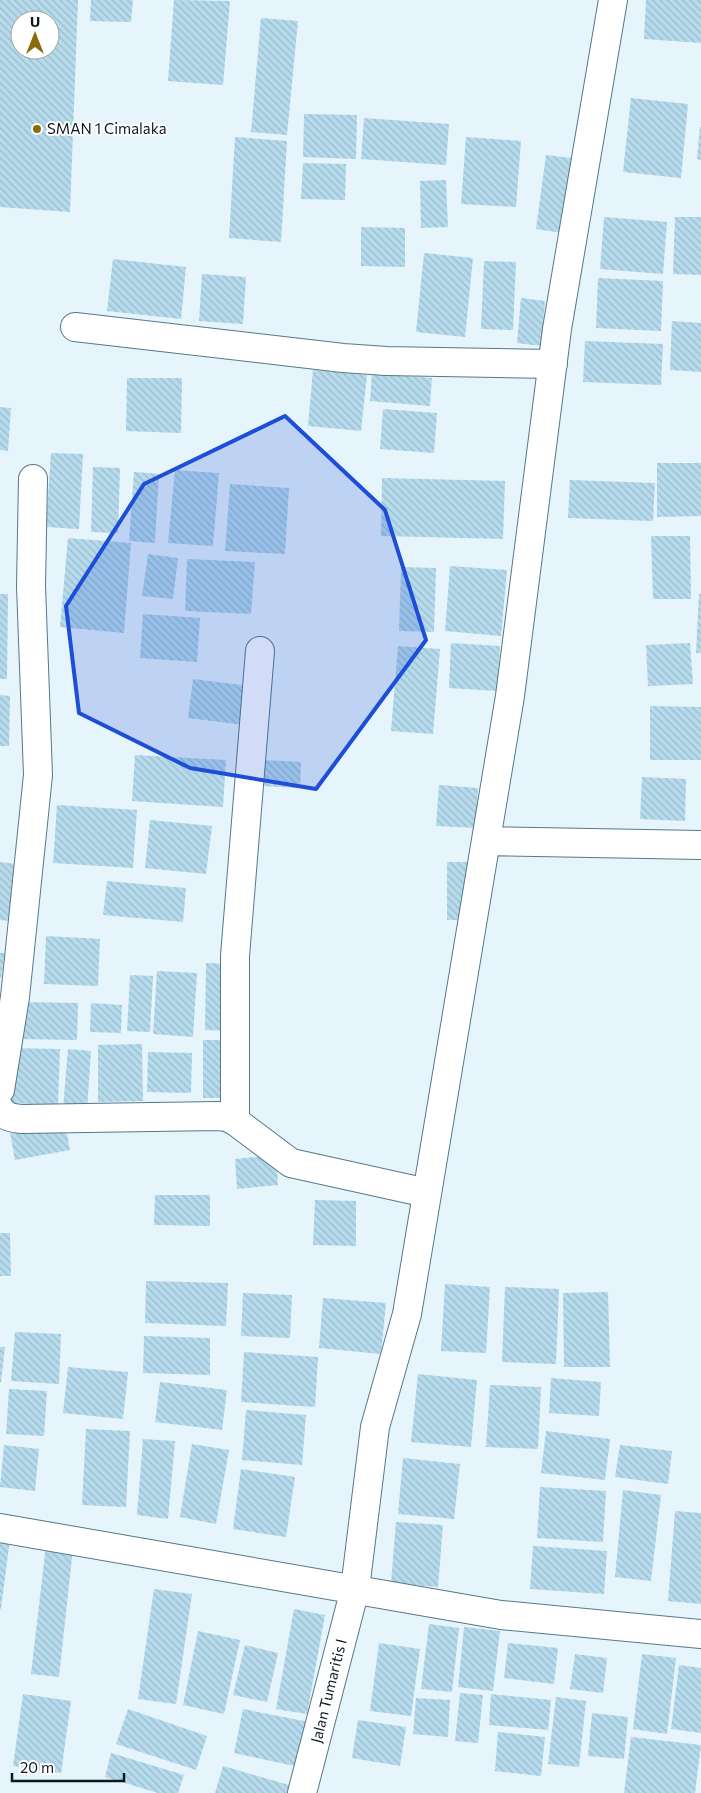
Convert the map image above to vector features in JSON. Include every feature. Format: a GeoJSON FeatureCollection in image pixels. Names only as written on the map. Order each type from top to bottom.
{"type":"FeatureCollection","features":[{"type":"Feature","properties":{"kind":"street","name":"Jalan Tumaritis I"},"geometry":{"type":"LineString","coordinates":[[302,1793],[354,1589],[375,1427],[407,1314],[510,696],[557,329],[613,0]]}},
{"type":"Feature","properties":{"kind":"street"},"geometry":{"type":"LineString","coordinates":[[75,327],[343,358],[386,361],[553,364]]}},
{"type":"Feature","properties":{"kind":"street"},"geometry":{"type":"LineString","coordinates":[[0,1090],[15,997],[38,774],[32,586],[33,480]]}},
{"type":"Feature","properties":{"kind":"street"},"geometry":{"type":"LineString","coordinates":[[235,1121],[235,956],[260,651]]}},
{"type":"Feature","properties":{"kind":"street"},"geometry":{"type":"LineString","coordinates":[[486,842],[701,845]]}},
{"type":"Feature","properties":{"kind":"street"},"geometry":{"type":"LineString","coordinates":[[0,1109],[9,1117],[22,1119],[227,1117],[291,1163],[427,1193]]}},
{"type":"Feature","properties":{"kind":"street"},"geometry":{"type":"LineString","coordinates":[[0,1528],[501,1615],[701,1634]]}},
{"type":"Feature","properties":{"kind":"highlighted area"},"geometry":{"type":"Polygon","coordinates":[[[285,416],[385,510],[426,640],[316,789],[190,768],[79,713],[66,606],[144,484],[285,416]]]}},
{"type":"Feature","properties":{"kind":"building","name":"SMAN 1 Cimalaka"},"geometry":{"type":"Polygon","coordinates":[[[0,0],[78,0],[70,212],[0,207],[0,0]]]}},
{"type":"Feature","properties":{"kind":"building"},"geometry":{"type":"Polygon","coordinates":[[[91,0],[133,0],[131,22],[90,21],[91,0]]]}},
{"type":"Feature","properties":{"kind":"building"},"geometry":{"type":"Polygon","coordinates":[[[174,0],[230,1],[223,85],[168,81],[174,0]]]}},
{"type":"Feature","properties":{"kind":"building"},"geometry":{"type":"Polygon","coordinates":[[[646,0],[701,0],[701,43],[644,39],[646,0]]]}},
{"type":"Feature","properties":{"kind":"building"},"geometry":{"type":"Polygon","coordinates":[[[261,18],[298,21],[287,135],[251,132],[261,18]]]}},
{"type":"Feature","properties":{"kind":"building"},"geometry":{"type":"Polygon","coordinates":[[[631,98],[688,104],[681,178],[623,172],[631,98]]]}},
{"type":"Feature","properties":{"kind":"building"},"geometry":{"type":"Polygon","coordinates":[[[304,114],[357,115],[356,159],[303,157],[304,114]]]}},
{"type":"Feature","properties":{"kind":"building"},"geometry":{"type":"Polygon","coordinates":[[[364,118],[449,124],[446,165],[361,159],[364,118]]]}},
{"type":"Feature","properties":{"kind":"building"},"geometry":{"type":"Polygon","coordinates":[[[701,127],[701,160],[697,159],[701,127]]]}},
{"type":"Feature","properties":{"kind":"building"},"geometry":{"type":"Polygon","coordinates":[[[235,137],[287,141],[281,242],[229,238],[235,137]]]}},
{"type":"Feature","properties":{"kind":"building"},"geometry":{"type":"Polygon","coordinates":[[[466,137],[521,141],[516,207],[461,204],[466,137]]]}},
{"type":"Feature","properties":{"kind":"building"},"geometry":{"type":"Polygon","coordinates":[[[546,155],[580,159],[570,234],[536,229],[546,155]]]}},
{"type":"Feature","properties":{"kind":"building"},"geometry":{"type":"Polygon","coordinates":[[[303,163],[346,164],[345,200],[301,199],[303,163]]]}},
{"type":"Feature","properties":{"kind":"building"},"geometry":{"type":"Polygon","coordinates":[[[446,180],[448,227],[421,228],[420,181],[446,180]]]}},
{"type":"Feature","properties":{"kind":"building"},"geometry":{"type":"Polygon","coordinates":[[[604,217],[667,222],[663,274],[600,269],[604,217]]]}},
{"type":"Feature","properties":{"kind":"building"},"geometry":{"type":"Polygon","coordinates":[[[675,217],[701,217],[701,275],[673,274],[675,217]]]}},
{"type":"Feature","properties":{"kind":"building"},"geometry":{"type":"Polygon","coordinates":[[[361,227],[405,228],[405,267],[361,266],[361,227]]]}},
{"type":"Feature","properties":{"kind":"building"},"geometry":{"type":"Polygon","coordinates":[[[424,253],[473,258],[465,337],[416,332],[424,253]]]}},
{"type":"Feature","properties":{"kind":"building"},"geometry":{"type":"Polygon","coordinates":[[[113,259],[186,267],[181,319],[107,311],[113,259]]]}},
{"type":"Feature","properties":{"kind":"building"},"geometry":{"type":"Polygon","coordinates":[[[484,261],[516,262],[513,330],[481,329],[484,261]]]}},
{"type":"Feature","properties":{"kind":"building"},"geometry":{"type":"Polygon","coordinates":[[[202,274],[246,277],[243,324],[199,321],[202,274]]]}},
{"type":"Feature","properties":{"kind":"building"},"geometry":{"type":"Polygon","coordinates":[[[598,278],[663,281],[661,331],[596,328],[598,278]]]}},
{"type":"Feature","properties":{"kind":"building"},"geometry":{"type":"Polygon","coordinates":[[[521,298],[545,301],[541,346],[517,343],[521,298]]]}},
{"type":"Feature","properties":{"kind":"building"},"geometry":{"type":"Polygon","coordinates":[[[672,321],[701,323],[701,372],[670,370],[672,321]]]}},
{"type":"Feature","properties":{"kind":"building"},"geometry":{"type":"Polygon","coordinates":[[[585,341],[663,344],[661,385],[583,382],[585,341]]]}},
{"type":"Feature","properties":{"kind":"building"},"geometry":{"type":"Polygon","coordinates":[[[313,370],[367,375],[361,431],[308,426],[313,370]]]}},
{"type":"Feature","properties":{"kind":"building"},"geometry":{"type":"Polygon","coordinates":[[[372,373],[432,378],[430,406],[370,401],[372,373]]]}},
{"type":"Feature","properties":{"kind":"building"},"geometry":{"type":"Polygon","coordinates":[[[127,378],[182,378],[181,433],[126,431],[127,378]]]}},
{"type":"Feature","properties":{"kind":"building"},"geometry":{"type":"Polygon","coordinates":[[[0,407],[11,408],[8,451],[0,450],[0,407]]]}},
{"type":"Feature","properties":{"kind":"building"},"geometry":{"type":"Polygon","coordinates":[[[383,409],[437,413],[434,453],[380,449],[383,409]]]}},
{"type":"Feature","properties":{"kind":"building"},"geometry":{"type":"Polygon","coordinates":[[[51,453],[83,454],[79,529],[46,527],[51,453]]]}},
{"type":"Feature","properties":{"kind":"building"},"geometry":{"type":"Polygon","coordinates":[[[657,463],[701,463],[701,516],[657,517],[657,463]]]}},
{"type":"Feature","properties":{"kind":"building"},"geometry":{"type":"Polygon","coordinates":[[[93,467],[120,468],[118,533],[91,532],[93,467]]]}},
{"type":"Feature","properties":{"kind":"building"},"geometry":{"type":"Polygon","coordinates":[[[175,470],[219,473],[213,546],[168,543],[175,470]]]}},
{"type":"Feature","properties":{"kind":"building"},"geometry":{"type":"Polygon","coordinates":[[[134,472],[159,474],[155,543],[129,541],[134,472]]]}},
{"type":"Feature","properties":{"kind":"building"},"geometry":{"type":"Polygon","coordinates":[[[382,478],[505,481],[503,539],[381,536],[382,478]]]}},
{"type":"Feature","properties":{"kind":"building"},"geometry":{"type":"Polygon","coordinates":[[[570,480],[655,483],[653,521],[568,518],[570,480]]]}},
{"type":"Feature","properties":{"kind":"building"},"geometry":{"type":"Polygon","coordinates":[[[230,484],[289,488],[285,554],[225,551],[230,484]]]}},
{"type":"Feature","properties":{"kind":"building"},"geometry":{"type":"Polygon","coordinates":[[[651,536],[690,536],[691,599],[653,599],[651,536]]]}},
{"type":"Feature","properties":{"kind":"building"},"geometry":{"type":"Polygon","coordinates":[[[68,538],[131,543],[124,633],[60,627],[68,538]]]}},
{"type":"Feature","properties":{"kind":"building"},"geometry":{"type":"Polygon","coordinates":[[[148,554],[178,558],[173,599],[142,596],[148,554]]]}},
{"type":"Feature","properties":{"kind":"building"},"geometry":{"type":"Polygon","coordinates":[[[187,559],[255,562],[251,614],[185,611],[187,559]]]}},
{"type":"Feature","properties":{"kind":"building"},"geometry":{"type":"Polygon","coordinates":[[[450,566],[507,570],[501,636],[445,631],[450,566]]]}},
{"type":"Feature","properties":{"kind":"building"},"geometry":{"type":"Polygon","coordinates":[[[401,567],[436,568],[434,632],[399,631],[401,567]]]}},
{"type":"Feature","properties":{"kind":"building"},"geometry":{"type":"Polygon","coordinates":[[[0,594],[8,594],[7,679],[0,679],[0,594]]]}},
{"type":"Feature","properties":{"kind":"building"},"geometry":{"type":"Polygon","coordinates":[[[699,594],[701,594],[701,653],[696,653],[699,594]]]}},
{"type":"Feature","properties":{"kind":"building"},"geometry":{"type":"Polygon","coordinates":[[[143,614],[200,618],[197,662],[140,658],[143,614]]]}},
{"type":"Feature","properties":{"kind":"building"},"geometry":{"type":"Polygon","coordinates":[[[451,643],[500,646],[497,691],[449,688],[451,643]]]}},
{"type":"Feature","properties":{"kind":"building"},"geometry":{"type":"Polygon","coordinates":[[[690,643],[693,684],[648,686],[646,645],[690,643]]]}},
{"type":"Feature","properties":{"kind":"building"},"geometry":{"type":"Polygon","coordinates":[[[398,646],[440,649],[433,734],[391,731],[398,646]]]}},
{"type":"Feature","properties":{"kind":"building"},"geometry":{"type":"Polygon","coordinates":[[[193,679],[250,686],[245,725],[188,718],[193,679]]]}},
{"type":"Feature","properties":{"kind":"building"},"geometry":{"type":"Polygon","coordinates":[[[0,695],[10,696],[9,746],[0,746],[0,695]]]}},
{"type":"Feature","properties":{"kind":"building"},"geometry":{"type":"Polygon","coordinates":[[[650,706],[701,707],[701,760],[650,760],[650,706]]]}},
{"type":"Feature","properties":{"kind":"building"},"geometry":{"type":"Polygon","coordinates":[[[135,755],[226,760],[223,807],[132,801],[135,755]]]}},
{"type":"Feature","properties":{"kind":"building"},"geometry":{"type":"Polygon","coordinates":[[[263,760],[301,762],[300,788],[261,786],[263,760]]]}},
{"type":"Feature","properties":{"kind":"building"},"geometry":{"type":"Polygon","coordinates":[[[642,777],[686,779],[685,821],[640,819],[642,777]]]}},
{"type":"Feature","properties":{"kind":"building"},"geometry":{"type":"Polygon","coordinates":[[[439,785],[478,788],[476,828],[436,826],[439,785]]]}},
{"type":"Feature","properties":{"kind":"building"},"geometry":{"type":"Polygon","coordinates":[[[57,805],[137,810],[133,868],[53,863],[57,805]]]}},
{"type":"Feature","properties":{"kind":"building"},"geometry":{"type":"Polygon","coordinates":[[[150,820],[212,826],[206,874],[145,868],[150,820]]]}},
{"type":"Feature","properties":{"kind":"building"},"geometry":{"type":"Polygon","coordinates":[[[0,862],[16,864],[11,921],[0,920],[0,862]]]}},
{"type":"Feature","properties":{"kind":"building"},"geometry":{"type":"Polygon","coordinates":[[[447,862],[471,862],[470,920],[447,920],[447,862]]]}},
{"type":"Feature","properties":{"kind":"building"},"geometry":{"type":"Polygon","coordinates":[[[107,881],[186,888],[183,922],[103,915],[107,881]]]}},
{"type":"Feature","properties":{"kind":"building"},"geometry":{"type":"Polygon","coordinates":[[[46,936],[100,939],[98,986],[44,984],[46,936]]]}},
{"type":"Feature","properties":{"kind":"building"},"geometry":{"type":"Polygon","coordinates":[[[0,953],[5,953],[1,978],[0,978],[0,953]]]}},
{"type":"Feature","properties":{"kind":"building"},"geometry":{"type":"Polygon","coordinates":[[[206,963],[235,964],[233,1031],[205,1030],[206,963]]]}},
{"type":"Feature","properties":{"kind":"building"},"geometry":{"type":"Polygon","coordinates":[[[157,971],[197,973],[193,1037],[153,1034],[157,971]]]}},
{"type":"Feature","properties":{"kind":"building"},"geometry":{"type":"Polygon","coordinates":[[[130,975],[153,976],[150,1032],[127,1031],[130,975]]]}},
{"type":"Feature","properties":{"kind":"building"},"geometry":{"type":"Polygon","coordinates":[[[20,1002],[78,1003],[77,1040],[18,1039],[20,1002]]]}},
{"type":"Feature","properties":{"kind":"building"},"geometry":{"type":"Polygon","coordinates":[[[91,1003],[122,1005],[121,1033],[90,1032],[91,1003]]]}},
{"type":"Feature","properties":{"kind":"building"},"geometry":{"type":"Polygon","coordinates":[[[203,1040],[234,1040],[234,1098],[203,1098],[203,1040]]]}},
{"type":"Feature","properties":{"kind":"building"},"geometry":{"type":"Polygon","coordinates":[[[142,1044],[143,1101],[98,1102],[98,1045],[142,1044]]]}},
{"type":"Feature","properties":{"kind":"building"},"geometry":{"type":"Polygon","coordinates":[[[12,1048],[60,1049],[58,1105],[11,1103],[12,1048]]]}},
{"type":"Feature","properties":{"kind":"building"},"geometry":{"type":"Polygon","coordinates":[[[68,1049],[91,1051],[87,1110],[63,1108],[68,1049]]]}},
{"type":"Feature","properties":{"kind":"building"},"geometry":{"type":"Polygon","coordinates":[[[148,1052],[192,1053],[191,1093],[147,1092],[148,1052]]]}},
{"type":"Feature","properties":{"kind":"building"},"geometry":{"type":"Polygon","coordinates":[[[65,1123],[70,1150],[15,1160],[10,1133],[65,1123]]]}},
{"type":"Feature","properties":{"kind":"building"},"geometry":{"type":"Polygon","coordinates":[[[276,1155],[278,1185],[237,1189],[235,1159],[276,1155]]]}},
{"type":"Feature","properties":{"kind":"building"},"geometry":{"type":"Polygon","coordinates":[[[155,1195],[210,1195],[210,1226],[154,1225],[155,1195]]]}},
{"type":"Feature","properties":{"kind":"building"},"geometry":{"type":"Polygon","coordinates":[[[315,1200],[356,1201],[356,1246],[313,1245],[315,1200]]]}},
{"type":"Feature","properties":{"kind":"building"},"geometry":{"type":"Polygon","coordinates":[[[0,1233],[10,1233],[11,1276],[0,1276],[0,1233]]]}},
{"type":"Feature","properties":{"kind":"building"},"geometry":{"type":"Polygon","coordinates":[[[146,1281],[228,1283],[226,1326],[145,1323],[146,1281]]]}},
{"type":"Feature","properties":{"kind":"building"},"geometry":{"type":"Polygon","coordinates":[[[445,1284],[490,1287],[486,1353],[441,1351],[445,1284]]]}},
{"type":"Feature","properties":{"kind":"building"},"geometry":{"type":"Polygon","coordinates":[[[505,1287],[559,1289],[556,1364],[502,1362],[505,1287]]]}},
{"type":"Feature","properties":{"kind":"building"},"geometry":{"type":"Polygon","coordinates":[[[608,1292],[610,1367],[564,1367],[563,1293],[608,1292]]]}},
{"type":"Feature","properties":{"kind":"building"},"geometry":{"type":"Polygon","coordinates":[[[243,1293],[292,1295],[290,1338],[241,1336],[243,1293]]]}},
{"type":"Feature","properties":{"kind":"building"},"geometry":{"type":"Polygon","coordinates":[[[323,1298],[386,1303],[381,1354],[319,1348],[323,1298]]]}},
{"type":"Feature","properties":{"kind":"building"},"geometry":{"type":"Polygon","coordinates":[[[15,1332],[61,1334],[59,1384],[11,1381],[15,1332]]]}},
{"type":"Feature","properties":{"kind":"building"},"geometry":{"type":"Polygon","coordinates":[[[144,1336],[210,1338],[210,1375],[143,1373],[144,1336]]]}},
{"type":"Feature","properties":{"kind":"building"},"geometry":{"type":"Polygon","coordinates":[[[0,1347],[5,1347],[1,1382],[0,1382],[0,1347]]]}},
{"type":"Feature","properties":{"kind":"building"},"geometry":{"type":"Polygon","coordinates":[[[244,1352],[318,1357],[315,1407],[241,1402],[244,1352]]]}},
{"type":"Feature","properties":{"kind":"building"},"geometry":{"type":"Polygon","coordinates":[[[68,1367],[128,1372],[123,1419],[63,1413],[68,1367]]]}},
{"type":"Feature","properties":{"kind":"building"},"geometry":{"type":"Polygon","coordinates":[[[418,1374],[477,1380],[471,1447],[411,1442],[418,1374]]]}},
{"type":"Feature","properties":{"kind":"building"},"geometry":{"type":"Polygon","coordinates":[[[551,1378],[601,1382],[599,1416],[549,1413],[551,1378]]]}},
{"type":"Feature","properties":{"kind":"building"},"geometry":{"type":"Polygon","coordinates":[[[160,1382],[227,1390],[222,1430],[155,1422],[160,1382]]]}},
{"type":"Feature","properties":{"kind":"building"},"geometry":{"type":"Polygon","coordinates":[[[490,1385],[541,1387],[538,1449],[486,1447],[490,1385]]]}},
{"type":"Feature","properties":{"kind":"building"},"geometry":{"type":"Polygon","coordinates":[[[9,1389],[47,1391],[44,1436],[6,1434],[9,1389]]]}},
{"type":"Feature","properties":{"kind":"building"},"geometry":{"type":"Polygon","coordinates":[[[246,1410],[306,1415],[302,1465],[242,1460],[246,1410]]]}},
{"type":"Feature","properties":{"kind":"building"},"geometry":{"type":"Polygon","coordinates":[[[86,1429],[130,1431],[126,1507],[82,1505],[86,1429]]]}},
{"type":"Feature","properties":{"kind":"building"},"geometry":{"type":"Polygon","coordinates":[[[546,1431],[610,1439],[605,1480],[541,1473],[546,1431]]]}},
{"type":"Feature","properties":{"kind":"building"},"geometry":{"type":"Polygon","coordinates":[[[143,1439],[175,1441],[168,1519],[137,1515],[143,1439]]]}},
{"type":"Feature","properties":{"kind":"building"},"geometry":{"type":"Polygon","coordinates":[[[192,1444],[229,1450],[216,1524],[180,1517],[192,1444]]]}},
{"type":"Feature","properties":{"kind":"building"},"geometry":{"type":"Polygon","coordinates":[[[4,1445],[39,1449],[35,1491],[0,1487],[4,1445]]]}},
{"type":"Feature","properties":{"kind":"building"},"geometry":{"type":"Polygon","coordinates":[[[620,1445],[672,1451],[668,1484],[615,1477],[620,1445]]]}},
{"type":"Feature","properties":{"kind":"building"},"geometry":{"type":"Polygon","coordinates":[[[403,1458],[460,1464],[454,1519],[398,1514],[403,1458]]]}},
{"type":"Feature","properties":{"kind":"building"},"geometry":{"type":"Polygon","coordinates":[[[241,1469],[295,1477],[286,1537],[233,1529],[241,1469]]]}},
{"type":"Feature","properties":{"kind":"building"},"geometry":{"type":"Polygon","coordinates":[[[540,1487],[606,1491],[603,1542],[537,1538],[540,1487]]]}},
{"type":"Feature","properties":{"kind":"building"},"geometry":{"type":"Polygon","coordinates":[[[623,1490],[661,1495],[651,1581],[615,1577],[623,1490]]]}},
{"type":"Feature","properties":{"kind":"building"},"geometry":{"type":"Polygon","coordinates":[[[675,1511],[701,1513],[701,1604],[668,1601],[675,1511]]]}},
{"type":"Feature","properties":{"kind":"building"},"geometry":{"type":"Polygon","coordinates":[[[396,1522],[443,1525],[438,1587],[391,1583],[396,1522]]]}},
{"type":"Feature","properties":{"kind":"building"},"geometry":{"type":"Polygon","coordinates":[[[0,1537],[10,1539],[1,1609],[0,1609],[0,1537]]]}},
{"type":"Feature","properties":{"kind":"building"},"geometry":{"type":"Polygon","coordinates":[[[46,1545],[73,1548],[59,1677],[31,1674],[46,1545]]]}},
{"type":"Feature","properties":{"kind":"building"},"geometry":{"type":"Polygon","coordinates":[[[533,1546],[607,1551],[604,1594],[530,1589],[533,1546]]]}},
{"type":"Feature","properties":{"kind":"building"},"geometry":{"type":"Polygon","coordinates":[[[154,1589],[192,1594],[176,1704],[138,1699],[154,1589]]]}},
{"type":"Feature","properties":{"kind":"building"},"geometry":{"type":"Polygon","coordinates":[[[294,1609],[325,1615],[307,1714],[276,1709],[294,1609]]]}},
{"type":"Feature","properties":{"kind":"building"},"geometry":{"type":"Polygon","coordinates":[[[429,1624],[459,1628],[452,1692],[421,1689],[429,1624]]]}},
{"type":"Feature","properties":{"kind":"building"},"geometry":{"type":"Polygon","coordinates":[[[464,1627],[500,1631],[493,1691],[458,1687],[464,1627]]]}},
{"type":"Feature","properties":{"kind":"building"},"geometry":{"type":"Polygon","coordinates":[[[198,1631],[240,1640],[224,1714],[183,1705],[198,1631]]]}},
{"type":"Feature","properties":{"kind":"building"},"geometry":{"type":"Polygon","coordinates":[[[379,1643],[420,1649],[411,1716],[370,1711],[379,1643]]]}},
{"type":"Feature","properties":{"kind":"building"},"geometry":{"type":"Polygon","coordinates":[[[508,1643],[558,1648],[554,1684],[504,1678],[508,1643]]]}},
{"type":"Feature","properties":{"kind":"building"},"geometry":{"type":"Polygon","coordinates":[[[245,1645],[278,1653],[267,1702],[233,1695],[245,1645]]]}},
{"type":"Feature","properties":{"kind":"building"},"geometry":{"type":"Polygon","coordinates":[[[575,1654],[607,1658],[603,1693],[570,1689],[575,1654]]]}},
{"type":"Feature","properties":{"kind":"building"},"geometry":{"type":"Polygon","coordinates":[[[642,1654],[676,1658],[667,1734],[633,1729],[642,1654]]]}},
{"type":"Feature","properties":{"kind":"building"},"geometry":{"type":"Polygon","coordinates":[[[679,1665],[701,1668],[701,1733],[671,1729],[679,1665]]]}},
{"type":"Feature","properties":{"kind":"building"},"geometry":{"type":"Polygon","coordinates":[[[460,1693],[483,1695],[478,1743],[455,1741],[460,1693]]]}},
{"type":"Feature","properties":{"kind":"building"},"geometry":{"type":"Polygon","coordinates":[[[23,1694],[71,1701],[61,1773],[13,1766],[23,1694]]]}},
{"type":"Feature","properties":{"kind":"building"},"geometry":{"type":"Polygon","coordinates":[[[491,1694],[551,1700],[548,1730],[489,1725],[491,1694]]]}},
{"type":"Feature","properties":{"kind":"building"},"geometry":{"type":"Polygon","coordinates":[[[556,1697],[586,1701],[579,1767],[548,1764],[556,1697]]]}},
{"type":"Feature","properties":{"kind":"building"},"geometry":{"type":"Polygon","coordinates":[[[416,1698],[450,1700],[448,1737],[413,1734],[416,1698]]]}},
{"type":"Feature","properties":{"kind":"building"},"geometry":{"type":"Polygon","coordinates":[[[128,1709],[207,1736],[196,1770],[116,1744],[128,1709]]]}},
{"type":"Feature","properties":{"kind":"building"},"geometry":{"type":"Polygon","coordinates":[[[243,1709],[309,1722],[299,1767],[234,1753],[243,1709]]]}},
{"type":"Feature","properties":{"kind":"building"},"geometry":{"type":"Polygon","coordinates":[[[592,1713],[628,1717],[624,1759],[588,1756],[592,1713]]]}},
{"type":"Feature","properties":{"kind":"building"},"geometry":{"type":"Polygon","coordinates":[[[358,1720],[406,1727],[400,1766],[352,1758],[358,1720]]]}},
{"type":"Feature","properties":{"kind":"building"},"geometry":{"type":"Polygon","coordinates":[[[498,1732],[545,1737],[541,1776],[495,1771],[498,1732]]]}},
{"type":"Feature","properties":{"kind":"building"},"geometry":{"type":"Polygon","coordinates":[[[631,1737],[701,1745],[695,1793],[624,1793],[631,1737]]]}},
{"type":"Feature","properties":{"kind":"building"},"geometry":{"type":"Polygon","coordinates":[[[111,1753],[184,1775],[178,1793],[158,1793],[105,1777],[111,1753]]]}},
{"type":"Feature","properties":{"kind":"building"},"geometry":{"type":"Polygon","coordinates":[[[223,1766],[289,1785],[287,1793],[215,1793],[223,1766]]]}},
{"type":"Feature","properties":{"kind":"place","name":"SMAN 1 Cimalaka"},"geometry":{"type":"Point","coordinates":[37,129]}}]}
